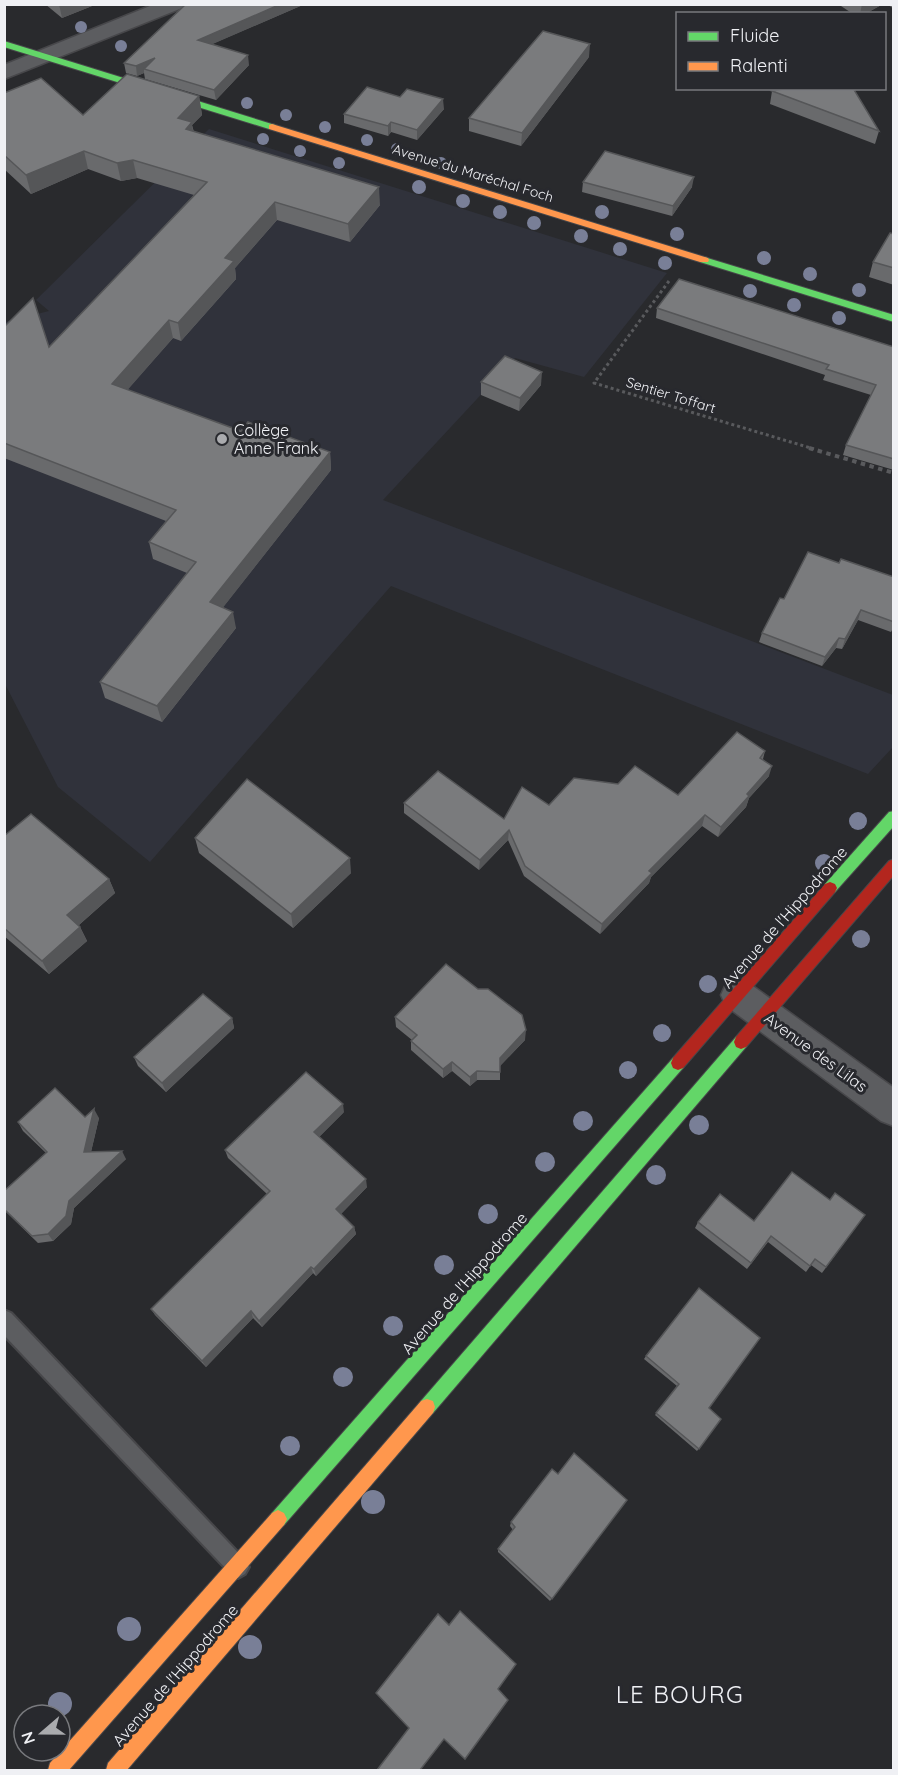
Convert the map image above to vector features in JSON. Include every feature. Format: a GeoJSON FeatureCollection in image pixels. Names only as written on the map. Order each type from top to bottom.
{"type":"FeatureCollection","features":[{"type":"Feature","properties":{"kind":"main road","name":"Avenue du Maréchal Foch"},"geometry":{"type":"LineString","coordinates":[[4,44],[894,319]]}},
{"type":"Feature","properties":{"kind":"main road","name":"Avenue de l'Hippodrome"},"geometry":{"type":"LineString","coordinates":[[57,1770],[894,816]]}},
{"type":"Feature","properties":{"kind":"main road","name":"Avenue de l'Hippodrome"},"geometry":{"type":"LineString","coordinates":[[115,1770],[894,865]]}},
{"type":"Feature","properties":{"kind":"street"},"geometry":{"type":"LineString","coordinates":[[4,73],[175,4]]}},
{"type":"Feature","properties":{"kind":"street","name":"Avenue des Lilas"},"geometry":{"type":"LineString","coordinates":[[738,995],[894,1110]]}},
{"type":"Feature","properties":{"kind":"lane"},"geometry":{"type":"LineString","coordinates":[[4,1320],[265,1596]]}},
{"type":"Feature","properties":{"kind":"path","name":"Sentier Toffart"},"geometry":{"type":"LineString","coordinates":[[688,256],[594,383],[894,473]]}},
{"type":"Feature","properties":{"kind":"shaded area","name":"Collège Anne Frank"},"geometry":{"type":"Polygon","coordinates":[[[209,129],[667,273],[584,377],[515,358],[383,500],[893,695],[893,747],[868,774],[391,586],[150,862],[58,787],[5,684],[5,322],[49,311],[36,300],[209,129]]]}},
{"type":"Feature","properties":{"kind":"building"},"geometry":{"type":"Polygon","coordinates":[[[186,4],[281,4],[198,40],[248,55],[214,90],[144,69],[155,58],[136,66],[124,63],[186,4]]]}},
{"type":"Feature","properties":{"kind":"building"},"geometry":{"type":"Polygon","coordinates":[[[543,31],[590,44],[522,133],[469,118],[543,31]]]}},
{"type":"Feature","properties":{"kind":"building"},"geometry":{"type":"Polygon","coordinates":[[[127,74],[199,96],[178,118],[192,122],[186,129],[379,187],[348,224],[275,202],[225,258],[234,261],[178,323],[169,320],[112,384],[241,431],[248,422],[330,452],[210,602],[233,612],[157,706],[100,682],[196,562],[149,542],[176,510],[4,443],[4,327],[33,298],[49,347],[207,182],[133,160],[117,163],[84,151],[26,175],[4,155],[4,93],[41,78],[83,115],[127,74]]]}},
{"type":"Feature","properties":{"kind":"building"},"geometry":{"type":"Polygon","coordinates":[[[367,87],[400,97],[407,89],[443,99],[417,130],[391,122],[388,126],[344,114],[367,87]]]}},
{"type":"Feature","properties":{"kind":"building"},"geometry":{"type":"Polygon","coordinates":[[[854,90],[879,131],[772,91],[854,90]]]}},
{"type":"Feature","properties":{"kind":"building"},"geometry":{"type":"Polygon","coordinates":[[[605,151],[694,177],[673,206],[583,182],[605,151]]]}},
{"type":"Feature","properties":{"kind":"building"},"geometry":{"type":"Polygon","coordinates":[[[890,233],[894,234],[894,268],[873,262],[890,233]]]}},
{"type":"Feature","properties":{"kind":"building"},"geometry":{"type":"Polygon","coordinates":[[[679,279],[894,347],[894,459],[846,445],[876,385],[826,369],[829,365],[657,308],[679,279]]]}},
{"type":"Feature","properties":{"kind":"building"},"geometry":{"type":"Polygon","coordinates":[[[505,356],[542,372],[520,398],[481,382],[505,356]]]}},
{"type":"Feature","properties":{"kind":"building"},"geometry":{"type":"Polygon","coordinates":[[[808,552],[839,563],[841,559],[894,577],[894,622],[861,610],[845,639],[839,638],[825,657],[762,633],[780,598],[784,599],[808,552]]]}},
{"type":"Feature","properties":{"kind":"building"},"geometry":{"type":"Polygon","coordinates":[[[737,732],[765,751],[760,758],[772,766],[721,827],[705,815],[649,871],[652,873],[602,924],[525,866],[509,830],[480,860],[404,803],[438,771],[504,819],[522,787],[549,805],[574,778],[618,784],[635,766],[678,795],[737,732]]]}},
{"type":"Feature","properties":{"kind":"building"},"geometry":{"type":"Polygon","coordinates":[[[247,779],[350,858],[291,914],[195,838],[247,779]]]}},
{"type":"Feature","properties":{"kind":"building"},"geometry":{"type":"Polygon","coordinates":[[[31,814],[109,879],[67,915],[80,927],[42,961],[4,928],[4,836],[31,814]]]}},
{"type":"Feature","properties":{"kind":"building"},"geometry":{"type":"Polygon","coordinates":[[[446,964],[478,989],[488,989],[522,1015],[526,1030],[500,1058],[500,1072],[477,1071],[470,1077],[452,1062],[443,1069],[411,1041],[417,1035],[395,1017],[446,964]]]}},
{"type":"Feature","properties":{"kind":"building"},"geometry":{"type":"Polygon","coordinates":[[[203,994],[232,1018],[162,1083],[134,1057],[203,994]]]}},
{"type":"Feature","properties":{"kind":"building"},"geometry":{"type":"Polygon","coordinates":[[[306,1072],[343,1104],[314,1132],[366,1179],[336,1209],[354,1227],[314,1269],[311,1267],[259,1321],[251,1311],[202,1361],[151,1309],[270,1191],[225,1150],[306,1072]]]}},
{"type":"Feature","properties":{"kind":"building"},"geometry":{"type":"Polygon","coordinates":[[[55,1088],[85,1117],[94,1109],[84,1152],[122,1151],[69,1201],[66,1216],[48,1234],[32,1236],[4,1209],[4,1191],[47,1152],[18,1122],[55,1088]]]}},
{"type":"Feature","properties":{"kind":"building"},"geometry":{"type":"Polygon","coordinates":[[[792,1172],[830,1200],[835,1193],[865,1215],[826,1267],[815,1259],[810,1266],[771,1236],[751,1263],[698,1222],[720,1194],[754,1221],[792,1172]]]}},
{"type":"Feature","properties":{"kind":"building"},"geometry":{"type":"Polygon","coordinates":[[[699,1288],[760,1338],[709,1408],[721,1419],[699,1449],[656,1413],[679,1384],[646,1356],[699,1288]]]}},
{"type":"Feature","properties":{"kind":"building"},"geometry":{"type":"Polygon","coordinates":[[[574,1453],[627,1500],[552,1599],[498,1549],[515,1527],[511,1522],[552,1469],[558,1474],[574,1453]]]}},
{"type":"Feature","properties":{"kind":"building"},"geometry":{"type":"Polygon","coordinates":[[[460,1611],[516,1664],[498,1689],[508,1700],[465,1759],[444,1739],[420,1770],[377,1770],[409,1728],[376,1693],[438,1614],[449,1625],[460,1611]]]}},
{"type":"Feature","properties":{"kind":"traffic: fast"},"geometry":{"type":"LineString","coordinates":[[4,44],[272,127]]}},
{"type":"Feature","properties":{"kind":"traffic: fast"},"geometry":{"type":"LineString","coordinates":[[704,260],[894,319]]}},
{"type":"Feature","properties":{"kind":"traffic: fast"},"geometry":{"type":"LineString","coordinates":[[830,888],[894,816]]}},
{"type":"Feature","properties":{"kind":"traffic: fast"},"geometry":{"type":"LineString","coordinates":[[427,1407],[741,1042]]}},
{"type":"Feature","properties":{"kind":"traffic: fast"},"geometry":{"type":"LineString","coordinates":[[278,1519],[678,1063]]}},
{"type":"Feature","properties":{"kind":"traffic: slow"},"geometry":{"type":"LineString","coordinates":[[272,127],[704,260]]}},
{"type":"Feature","properties":{"kind":"traffic: slow"},"geometry":{"type":"LineString","coordinates":[[115,1770],[427,1407]]}},
{"type":"Feature","properties":{"kind":"traffic: slow"},"geometry":{"type":"LineString","coordinates":[[57,1770],[278,1519]]}},
{"type":"Feature","properties":{"kind":"traffic: jam"},"geometry":{"type":"LineString","coordinates":[[741,1042],[894,865]]}},
{"type":"Feature","properties":{"kind":"traffic: jam"},"geometry":{"type":"LineString","coordinates":[[678,1063],[830,888]]}},
{"type":"Feature","properties":{"kind":"place","name":"Collège Anne Frank"},"geometry":{"type":"Point","coordinates":[222,439]}},
{"type":"Feature","properties":{"kind":"district","name":"LE BOURG"},"geometry":{"type":"Point","coordinates":[680,1694]}}]}
